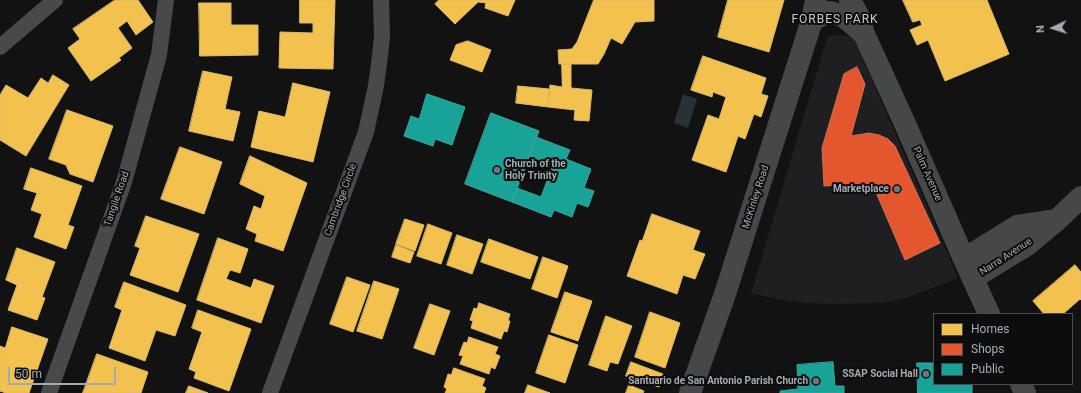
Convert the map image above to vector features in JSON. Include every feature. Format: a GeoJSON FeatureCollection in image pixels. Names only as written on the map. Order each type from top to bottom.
{"type":"FeatureCollection","features":[{"type":"Feature","properties":{"kind":"street"},"geometry":{"type":"LineString","coordinates":[[0,48],[55,0]]}},
{"type":"Feature","properties":{"kind":"street","name":"Tangile Road"},"geometry":{"type":"LineString","coordinates":[[49,393],[124,182],[159,54],[166,0]]}},
{"type":"Feature","properties":{"kind":"street","name":"Cambridge Circle"},"geometry":{"type":"LineString","coordinates":[[270,393],[366,132],[379,64],[382,36],[381,0]]}},
{"type":"Feature","properties":{"kind":"street","name":"Palm Avenue"},"geometry":{"type":"LineString","coordinates":[[850,0],[859,17],[864,34],[989,313]]}},
{"type":"Feature","properties":{"kind":"street","name":"Palm Avenue"},"geometry":{"type":"LineString","coordinates":[[814,10],[830,12],[843,16],[864,34]]}},
{"type":"Feature","properties":{"kind":"street","name":"McKinley Road"},"geometry":{"type":"LineString","coordinates":[[690,393],[728,287],[814,10]]}},
{"type":"Feature","properties":{"kind":"street","name":"Narra Avenue"},"geometry":{"type":"LineString","coordinates":[[973,278],[1027,246],[1081,197]]}},
{"type":"Feature","properties":{"kind":"street","name":"Narra Avenue"},"geometry":{"type":"LineString","coordinates":[[964,259],[1018,226],[1057,220]]}},
{"type":"Feature","properties":{"kind":"shaded area"},"geometry":{"type":"Polygon","coordinates":[[[828,35],[853,36],[958,278],[909,297],[882,303],[806,303],[780,300],[751,293],[828,35]]]}},
{"type":"Feature","properties":{"kind":"shaded area"},"geometry":{"type":"Polygon","coordinates":[[[683,94],[697,99],[688,128],[674,123],[683,94]]]}},
{"type":"Feature","properties":{"kind":"building: Homes"},"geometry":{"type":"Polygon","coordinates":[[[115,0],[138,0],[153,22],[136,35],[127,21],[118,28],[132,48],[119,58],[121,60],[91,81],[68,48],[80,39],[73,29],[115,0]]]}},
{"type":"Feature","properties":{"kind":"building: Homes"},"geometry":{"type":"Polygon","coordinates":[[[300,0],[335,0],[333,69],[279,68],[280,32],[313,33],[313,23],[300,23],[300,0]]]}},
{"type":"Feature","properties":{"kind":"building: Homes"},"geometry":{"type":"Polygon","coordinates":[[[439,0],[515,0],[508,16],[485,8],[486,3],[478,2],[455,24],[435,4],[439,0]]]}},
{"type":"Feature","properties":{"kind":"building: Homes"},"geometry":{"type":"Polygon","coordinates":[[[594,0],[654,0],[654,21],[635,22],[622,44],[611,38],[598,64],[559,64],[558,50],[572,49],[577,42],[594,0]]]}},
{"type":"Feature","properties":{"kind":"building: Homes"},"geometry":{"type":"Polygon","coordinates":[[[728,0],[784,0],[769,52],[718,37],[728,0]]]}},
{"type":"Feature","properties":{"kind":"building: Homes"},"geometry":{"type":"Polygon","coordinates":[[[903,0],[987,0],[1009,54],[945,81],[928,40],[917,45],[910,30],[922,25],[920,20],[913,22],[903,0]]]}},
{"type":"Feature","properties":{"kind":"building: Homes"},"geometry":{"type":"Polygon","coordinates":[[[199,3],[231,3],[231,25],[258,25],[258,55],[200,56],[199,3]]]}},
{"type":"Feature","properties":{"kind":"building: Homes"},"geometry":{"type":"Polygon","coordinates":[[[468,41],[491,50],[482,72],[450,60],[456,45],[468,41]]]}},
{"type":"Feature","properties":{"kind":"building: Homes"},"geometry":{"type":"Polygon","coordinates":[[[703,56],[766,78],[761,94],[768,96],[761,117],[754,114],[745,139],[738,136],[726,172],[692,160],[708,115],[719,119],[726,97],[713,92],[712,97],[691,90],[703,56]]]}},
{"type":"Feature","properties":{"kind":"building: Homes"},"geometry":{"type":"Polygon","coordinates":[[[562,64],[571,64],[571,88],[592,90],[589,121],[574,120],[575,110],[548,107],[550,85],[562,87],[562,64]]]}},
{"type":"Feature","properties":{"kind":"building: Homes"},"geometry":{"type":"Polygon","coordinates":[[[203,71],[232,77],[225,109],[240,112],[233,141],[189,131],[203,71]]]}},
{"type":"Feature","properties":{"kind":"building: Homes"},"geometry":{"type":"Polygon","coordinates":[[[53,75],[69,85],[26,156],[0,140],[0,95],[6,85],[28,98],[41,78],[48,83],[53,75]]]}},
{"type":"Feature","properties":{"kind":"building: Homes"},"geometry":{"type":"Polygon","coordinates":[[[293,83],[330,92],[313,162],[251,147],[259,111],[285,117],[293,83]]]}},
{"type":"Feature","properties":{"kind":"building: Homes"},"geometry":{"type":"Polygon","coordinates":[[[518,86],[549,89],[548,107],[516,103],[518,86]]]}},
{"type":"Feature","properties":{"kind":"building: Homes"},"geometry":{"type":"Polygon","coordinates":[[[67,110],[113,126],[93,182],[70,174],[66,165],[49,159],[67,110]]]}},
{"type":"Feature","properties":{"kind":"building: Homes"},"geometry":{"type":"Polygon","coordinates":[[[180,147],[222,162],[204,214],[161,199],[180,147]]]}},
{"type":"Feature","properties":{"kind":"building: Homes"},"geometry":{"type":"Polygon","coordinates":[[[250,156],[307,183],[283,251],[255,241],[257,234],[246,229],[254,206],[261,209],[265,196],[240,184],[250,156]]]}},
{"type":"Feature","properties":{"kind":"building: Homes"},"geometry":{"type":"Polygon","coordinates":[[[31,168],[82,186],[68,225],[74,227],[66,249],[34,237],[42,214],[31,210],[37,193],[24,189],[31,168]]]}},
{"type":"Feature","properties":{"kind":"building: Homes"},"geometry":{"type":"Polygon","coordinates":[[[652,214],[700,231],[693,250],[705,254],[695,279],[683,275],[677,294],[627,276],[640,240],[642,241],[652,214]]]}},
{"type":"Feature","properties":{"kind":"building: Homes"},"geometry":{"type":"Polygon","coordinates":[[[146,216],[199,234],[178,292],[130,275],[140,248],[135,246],[146,216]]]}},
{"type":"Feature","properties":{"kind":"building: Homes"},"geometry":{"type":"Polygon","coordinates":[[[405,219],[424,225],[415,251],[396,244],[405,219]]]}},
{"type":"Feature","properties":{"kind":"building: Homes"},"geometry":{"type":"Polygon","coordinates":[[[428,224],[452,233],[441,264],[417,256],[428,224]]]}},
{"type":"Feature","properties":{"kind":"building: Homes"},"geometry":{"type":"Polygon","coordinates":[[[457,235],[483,244],[472,274],[447,265],[457,235]]]}},
{"type":"Feature","properties":{"kind":"building: Homes"},"geometry":{"type":"Polygon","coordinates":[[[218,238],[248,249],[240,273],[230,270],[226,279],[251,288],[254,279],[274,286],[261,323],[197,300],[218,238]]]}},
{"type":"Feature","properties":{"kind":"building: Homes"},"geometry":{"type":"Polygon","coordinates":[[[489,239],[538,257],[530,279],[481,262],[489,239]]]}},
{"type":"Feature","properties":{"kind":"building: Homes"},"geometry":{"type":"Polygon","coordinates":[[[396,245],[414,252],[410,263],[392,257],[396,245]]]}},
{"type":"Feature","properties":{"kind":"building: Homes"},"geometry":{"type":"Polygon","coordinates":[[[17,248],[55,262],[42,297],[45,298],[37,320],[8,310],[17,285],[6,280],[17,248]]]}},
{"type":"Feature","properties":{"kind":"building: Homes"},"geometry":{"type":"Polygon","coordinates":[[[543,257],[568,266],[557,298],[532,289],[543,257]]]}},
{"type":"Feature","properties":{"kind":"building: Homes"},"geometry":{"type":"Polygon","coordinates":[[[1075,265],[1081,272],[1081,300],[1080,299],[1064,313],[1043,313],[1033,301],[1075,265]]]}},
{"type":"Feature","properties":{"kind":"building: Homes"},"geometry":{"type":"Polygon","coordinates":[[[347,277],[370,285],[353,332],[330,324],[347,277]]]}},
{"type":"Feature","properties":{"kind":"building: Homes"},"geometry":{"type":"Polygon","coordinates":[[[374,281],[399,289],[382,339],[357,331],[374,281]]]}},
{"type":"Feature","properties":{"kind":"building: Homes"},"geometry":{"type":"Polygon","coordinates":[[[124,282],[186,305],[175,336],[156,330],[145,361],[109,348],[122,310],[115,307],[124,282]]]}},
{"type":"Feature","properties":{"kind":"building: Homes"},"geometry":{"type":"Polygon","coordinates":[[[565,292],[592,301],[578,341],[551,332],[565,292]]]}},
{"type":"Feature","properties":{"kind":"building: Homes"},"geometry":{"type":"Polygon","coordinates":[[[479,303],[510,314],[507,332],[504,331],[501,339],[471,328],[473,321],[470,320],[474,308],[477,309],[479,303]]]}},
{"type":"Feature","properties":{"kind":"building: Homes"},"geometry":{"type":"Polygon","coordinates":[[[430,304],[450,311],[434,355],[414,348],[430,304]]]}},
{"type":"Feature","properties":{"kind":"building: Homes"},"geometry":{"type":"Polygon","coordinates":[[[198,310],[251,329],[229,391],[194,378],[196,372],[189,369],[202,332],[192,328],[198,310]]]}},
{"type":"Feature","properties":{"kind":"building: Homes"},"geometry":{"type":"Polygon","coordinates":[[[650,312],[680,323],[665,368],[635,357],[650,312]]]}},
{"type":"Feature","properties":{"kind":"building: Homes"},"geometry":{"type":"Polygon","coordinates":[[[606,316],[632,326],[618,364],[610,362],[607,371],[589,365],[606,316]]]}},
{"type":"Feature","properties":{"kind":"building: Homes"},"geometry":{"type":"Polygon","coordinates":[[[12,327],[48,339],[29,393],[6,393],[0,391],[0,346],[5,348],[12,327]]]}},
{"type":"Feature","properties":{"kind":"building: Homes"},"geometry":{"type":"Polygon","coordinates":[[[549,335],[578,345],[565,383],[536,373],[549,335]]]}},
{"type":"Feature","properties":{"kind":"building: Homes"},"geometry":{"type":"Polygon","coordinates":[[[469,337],[498,347],[495,354],[500,356],[495,369],[491,367],[489,374],[460,364],[463,356],[459,355],[464,342],[467,343],[469,337]]]}},
{"type":"Feature","properties":{"kind":"building: Homes"},"geometry":{"type":"Polygon","coordinates":[[[97,354],[148,372],[141,393],[83,393],[97,354]]]}},
{"type":"Feature","properties":{"kind":"building: Homes"},"geometry":{"type":"Polygon","coordinates":[[[631,362],[663,374],[659,387],[626,376],[631,362]]]}},
{"type":"Feature","properties":{"kind":"building: Homes"},"geometry":{"type":"Polygon","coordinates":[[[454,368],[485,379],[482,386],[486,388],[484,393],[445,393],[447,389],[444,387],[448,374],[451,375],[454,368]]]}},
{"type":"Feature","properties":{"kind":"building: Homes"},"geometry":{"type":"Polygon","coordinates":[[[528,385],[550,393],[525,393],[528,385]]]}},
{"type":"Feature","properties":{"kind":"building: Homes"},"geometry":{"type":"Polygon","coordinates":[[[629,385],[644,391],[643,393],[626,393],[629,385]]]}},
{"type":"Feature","properties":{"kind":"building: Homes"},"geometry":{"type":"Polygon","coordinates":[[[189,386],[208,393],[186,393],[189,386]]]}},
{"type":"Feature","properties":{"kind":"building: Shops"},"geometry":{"type":"Polygon","coordinates":[[[857,67],[865,84],[851,136],[869,133],[879,135],[888,139],[895,146],[940,243],[905,260],[875,190],[858,192],[857,184],[824,186],[822,148],[844,74],[857,67]]]}},
{"type":"Feature","properties":{"kind":"building: Public"},"geometry":{"type":"Polygon","coordinates":[[[427,94],[465,107],[452,145],[435,139],[433,146],[404,136],[411,116],[419,119],[427,94]]]}},
{"type":"Feature","properties":{"kind":"building: Public","name":"Church of the Holy Trinity"},"geometry":{"type":"Polygon","coordinates":[[[491,113],[539,131],[512,202],[465,184],[491,113]]]}},
{"type":"Feature","properties":{"kind":"building: Public"},"geometry":{"type":"Polygon","coordinates":[[[536,137],[570,150],[566,159],[591,169],[584,188],[594,191],[588,207],[577,203],[572,217],[554,210],[551,217],[512,202],[517,188],[541,197],[553,165],[529,156],[536,137]]]}},
{"type":"Feature","properties":{"kind":"building: Public","name":"Santuario de San Antonio Parish Church"},"geometry":{"type":"Polygon","coordinates":[[[833,362],[835,386],[844,386],[844,393],[780,393],[780,391],[798,389],[797,365],[833,362]]]}},
{"type":"Feature","properties":{"kind":"building: Public","name":"SSAP Social Hall"},"geometry":{"type":"Polygon","coordinates":[[[917,363],[933,363],[933,385],[972,385],[972,393],[918,393],[917,363]]]}},
{"type":"Feature","properties":{"kind":"place","name":"Church of the Holy Trinity"},"geometry":{"type":"Point","coordinates":[497,170]}},
{"type":"Feature","properties":{"kind":"place","name":"Marketplace"},"geometry":{"type":"Point","coordinates":[897,189]}},
{"type":"Feature","properties":{"kind":"place","name":"SSAP Social Hall"},"geometry":{"type":"Point","coordinates":[926,374]}},
{"type":"Feature","properties":{"kind":"place","name":"Santuario de San Antonio Parish Church"},"geometry":{"type":"Point","coordinates":[816,381]}},
{"type":"Feature","properties":{"kind":"district","name":"FORBES PARK"},"geometry":{"type":"Point","coordinates":[835,20]}}]}
